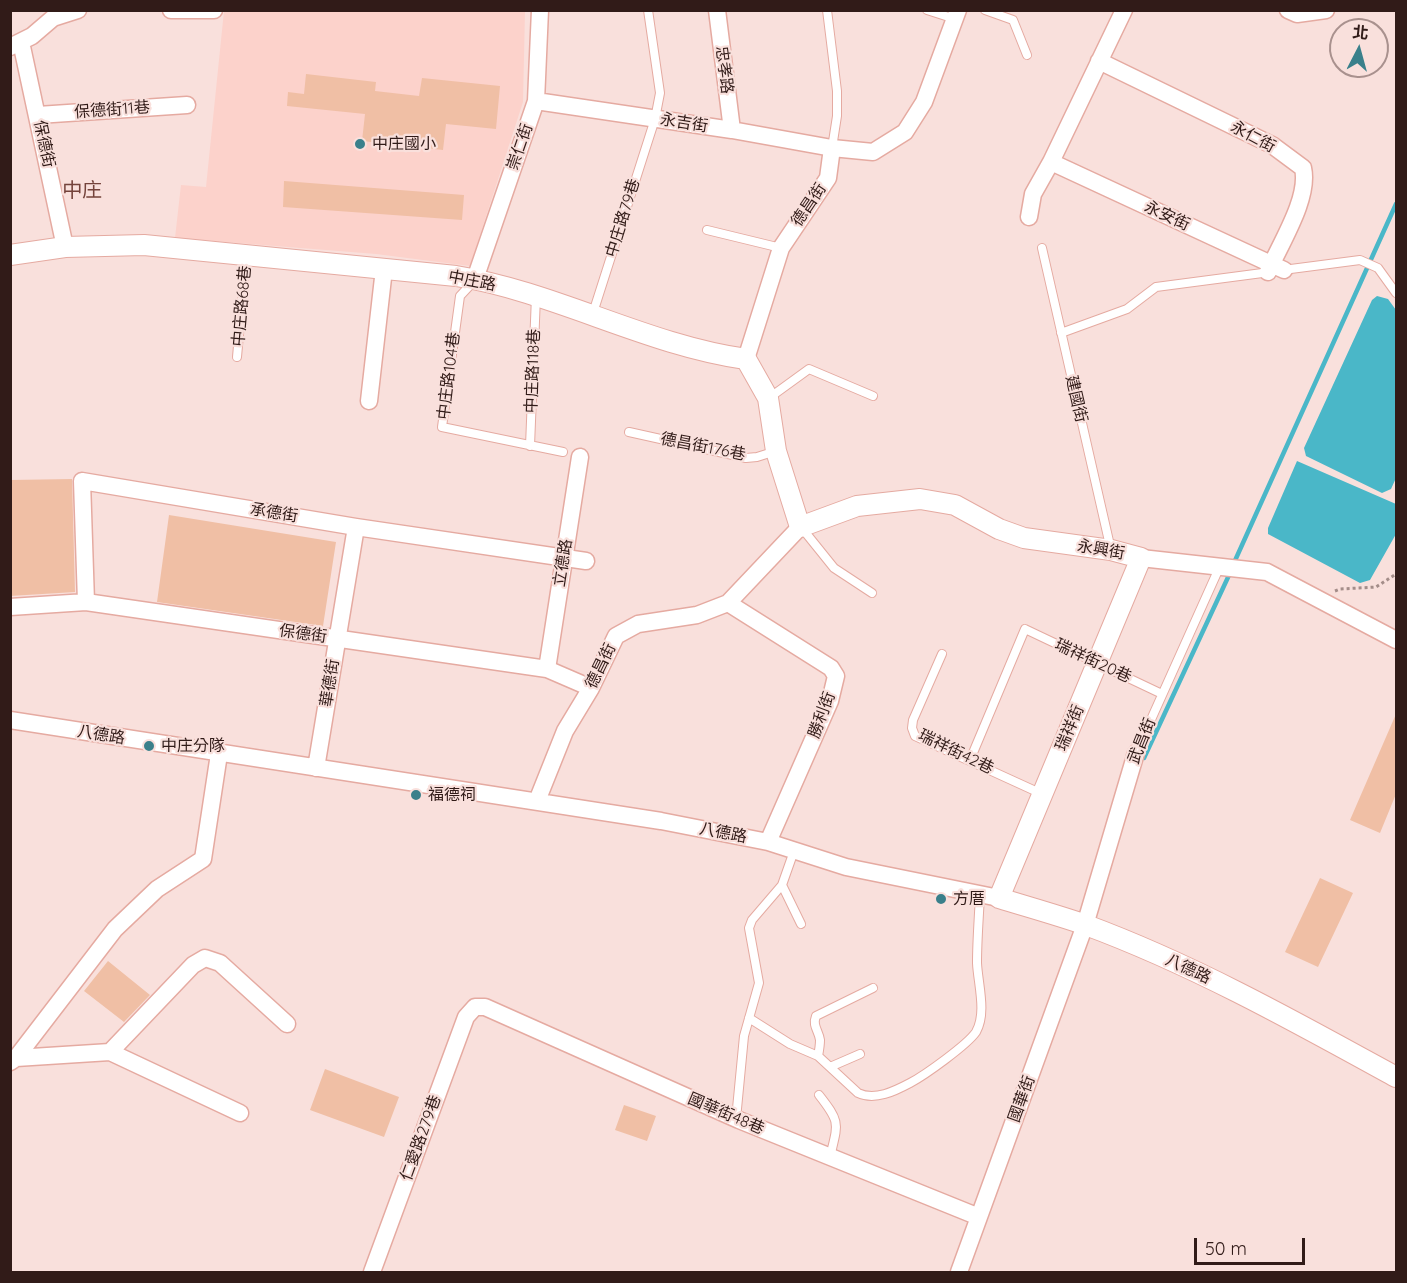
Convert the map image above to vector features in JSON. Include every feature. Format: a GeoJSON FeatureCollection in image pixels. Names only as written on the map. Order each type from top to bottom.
{"type":"FeatureCollection","features":[{"type":"Feature","properties":{"kind":"street"},"geometry":{"type":"LineString","coordinates":[[16,44],[32,36],[53,18],[78,10]]}},
{"type":"Feature","properties":{"kind":"street"},"geometry":{"type":"LineString","coordinates":[[171,10],[214,10]]}},
{"type":"Feature","properties":{"kind":"street","name":"崇仁街"},"geometry":{"type":"LineString","coordinates":[[475,279],[536,101],[540,10]]}},
{"type":"Feature","properties":{"kind":"street","name":"忠孝路"},"geometry":{"type":"LineString","coordinates":[[717,10],[732,130]]}},
{"type":"Feature","properties":{"kind":"street"},"geometry":{"type":"LineString","coordinates":[[1029,217],[1033,194],[1051,162],[1124,10]]}},
{"type":"Feature","properties":{"kind":"street"},"geometry":{"type":"LineString","coordinates":[[1288,10],[1297,14],[1326,10]]}},
{"type":"Feature","properties":{"kind":"street"},"geometry":{"type":"LineString","coordinates":[[832,148],[873,152],[905,132],[924,102],[956,15]]}},
{"type":"Feature","properties":{"kind":"street","name":"保德街"},"geometry":{"type":"LineString","coordinates":[[16,44],[38,115],[65,246]]}},
{"type":"Feature","properties":{"kind":"street","name":"永仁街"},"geometry":{"type":"LineString","coordinates":[[1099,61],[1272,145],[1303,168],[1306,179],[1301,198],[1274,269]]}},
{"type":"Feature","properties":{"kind":"street","name":"永吉街"},"geometry":{"type":"LineString","coordinates":[[536,101],[732,130],[832,148]]}},
{"type":"Feature","properties":{"kind":"street","name":"保德街11巷"},"geometry":{"type":"LineString","coordinates":[[38,115],[187,105]]}},
{"type":"Feature","properties":{"kind":"street","name":"德昌街"},"geometry":{"type":"LineString","coordinates":[[746,359],[781,248],[828,178],[832,148]]}},
{"type":"Feature","properties":{"kind":"street","name":"永安街"},"geometry":{"type":"LineString","coordinates":[[1051,162],[1274,269]]}},
{"type":"Feature","properties":{"kind":"street","name":"中庄路"},"geometry":{"type":"LineString","coordinates":[[10,255],[65,246],[144,245],[475,279],[537,296],[672,343],[746,359]]}},
{"type":"Feature","properties":{"kind":"street"},"geometry":{"type":"LineString","coordinates":[[369,401],[384,269]]}},
{"type":"Feature","properties":{"kind":"street"},"geometry":{"type":"LineString","coordinates":[[746,359],[768,398],[776,451],[800,527]]}},
{"type":"Feature","properties":{"kind":"street","name":"立德路"},"geometry":{"type":"LineString","coordinates":[[547,669],[580,458]]}},
{"type":"Feature","properties":{"kind":"street","name":"承德街"},"geometry":{"type":"LineString","coordinates":[[86,602],[82,481],[357,527],[586,561]]}},
{"type":"Feature","properties":{"kind":"street","name":"永興街"},"geometry":{"type":"LineString","coordinates":[[800,527],[857,506],[920,499],[955,505],[999,529],[1024,538],[1111,550],[1141,558],[1267,572],[1396,639]]}},
{"type":"Feature","properties":{"kind":"street","name":"華德街"},"geometry":{"type":"LineString","coordinates":[[316,768],[357,527]]}},
{"type":"Feature","properties":{"kind":"street","name":"德昌街"},"geometry":{"type":"LineString","coordinates":[[537,801],[565,731],[591,688],[616,636],[638,624],[697,615],[728,603],[800,527]]}},
{"type":"Feature","properties":{"kind":"street","name":"瑞祥街"},"geometry":{"type":"LineString","coordinates":[[999,898],[1141,558]]}},
{"type":"Feature","properties":{"kind":"street","name":"保德街"},"geometry":{"type":"LineString","coordinates":[[10,607],[86,602],[547,669],[591,688]]}},
{"type":"Feature","properties":{"kind":"street","name":"勝利街"},"geometry":{"type":"LineString","coordinates":[[728,603],[831,668],[836,676],[830,701],[768,842]]}},
{"type":"Feature","properties":{"kind":"street","name":"八德路"},"geometry":{"type":"LineString","coordinates":[[10,720],[661,821],[768,842],[846,867],[999,898],[1085,925],[1160,956],[1249,997],[1396,1077]]}},
{"type":"Feature","properties":{"kind":"street","name":"武昌街"},"geometry":{"type":"LineString","coordinates":[[1085,925],[1136,753]]}},
{"type":"Feature","properties":{"kind":"street"},"geometry":{"type":"LineString","coordinates":[[13,1060],[115,929],[157,888],[203,859],[219,754]]}},
{"type":"Feature","properties":{"kind":"street","name":"國華街"},"geometry":{"type":"LineString","coordinates":[[959,1272],[1085,925]]}},
{"type":"Feature","properties":{"kind":"street"},"geometry":{"type":"LineString","coordinates":[[110,1052],[193,965],[205,958],[220,963],[287,1024]]}},
{"type":"Feature","properties":{"kind":"street","name":"國華街48巷"},"geometry":{"type":"LineString","coordinates":[[475,1007],[485,1007],[736,1119],[979,1217]]}},
{"type":"Feature","properties":{"kind":"street","name":"仁愛路279巷"},"geometry":{"type":"LineString","coordinates":[[372,1272],[466,1017],[475,1007]]}},
{"type":"Feature","properties":{"kind":"street"},"geometry":{"type":"LineString","coordinates":[[13,1060],[110,1052],[240,1113]]}},
{"type":"Feature","properties":{"kind":"lane","name":"中庄路79巷"},"geometry":{"type":"LineString","coordinates":[[592,317],[654,119],[660,93],[648,10]]}},
{"type":"Feature","properties":{"kind":"lane"},"geometry":{"type":"LineString","coordinates":[[827,10],[837,91],[837,116],[832,148]]}},
{"type":"Feature","properties":{"kind":"lane"},"geometry":{"type":"LineString","coordinates":[[927,10],[956,15]]}},
{"type":"Feature","properties":{"kind":"lane"},"geometry":{"type":"LineString","coordinates":[[985,10],[1013,20],[1027,55]]}},
{"type":"Feature","properties":{"kind":"lane"},"geometry":{"type":"LineString","coordinates":[[706,230],[781,248]]}},
{"type":"Feature","properties":{"kind":"lane","name":"建國街"},"geometry":{"type":"LineString","coordinates":[[1042,248],[1111,550]]}},
{"type":"Feature","properties":{"kind":"lane","name":"中庄路68巷"},"geometry":{"type":"LineString","coordinates":[[237,357],[246,256]]}},
{"type":"Feature","properties":{"kind":"lane"},"geometry":{"type":"LineString","coordinates":[[1061,333],[1127,309],[1156,287],[1274,269],[1352,260],[1366,262],[1378,268],[1396,293]]}},
{"type":"Feature","properties":{"kind":"lane","name":"中庄路104巷"},"geometry":{"type":"LineString","coordinates":[[475,279],[460,296],[442,427],[563,452]]}},
{"type":"Feature","properties":{"kind":"lane","name":"中庄路118巷"},"geometry":{"type":"LineString","coordinates":[[530,446],[537,296]]}},
{"type":"Feature","properties":{"kind":"lane"},"geometry":{"type":"LineString","coordinates":[[768,398],[810,369],[873,396]]}},
{"type":"Feature","properties":{"kind":"lane","name":"德昌街176巷"},"geometry":{"type":"LineString","coordinates":[[629,432],[746,458],[776,451]]}},
{"type":"Feature","properties":{"kind":"lane"},"geometry":{"type":"LineString","coordinates":[[800,527],[834,568],[872,593]]}},
{"type":"Feature","properties":{"kind":"lane","name":"武昌街"},"geometry":{"type":"LineString","coordinates":[[1136,753],[1162,694],[1228,567]]}},
{"type":"Feature","properties":{"kind":"lane","name":"瑞祥街20巷"},"geometry":{"type":"LineString","coordinates":[[970,760],[1025,629],[1162,694]]}},
{"type":"Feature","properties":{"kind":"lane","name":"瑞祥街42巷"},"geometry":{"type":"LineString","coordinates":[[942,654],[913,720],[912,729],[915,735],[1042,794]]}},
{"type":"Feature","properties":{"kind":"lane"},"geometry":{"type":"LineString","coordinates":[[736,1119],[744,1036],[759,983],[749,928],[752,920],[782,885],[794,851]]}},
{"type":"Feature","properties":{"kind":"lane"},"geometry":{"type":"LineString","coordinates":[[782,885],[801,924]]}},
{"type":"Feature","properties":{"kind":"lane"},"geometry":{"type":"LineString","coordinates":[[749,1018],[790,1044],[818,1056],[858,1094],[864,1096],[891,1093],[918,1079],[970,1039],[977,1030],[981,1001],[977,964],[980,894]]}},
{"type":"Feature","properties":{"kind":"lane"},"geometry":{"type":"LineString","coordinates":[[818,1056],[820,1043],[814,1026],[816,1016],[873,988]]}},
{"type":"Feature","properties":{"kind":"lane"},"geometry":{"type":"LineString","coordinates":[[830,1067],[860,1054]]}},
{"type":"Feature","properties":{"kind":"lane"},"geometry":{"type":"LineString","coordinates":[[819,1095],[835,1115],[836,1122],[830,1158]]}},
{"type":"Feature","properties":{"kind":"path"},"geometry":{"type":"LineString","coordinates":[[1316,598],[1340,589],[1376,587],[1396,574]]}},
{"type":"Feature","properties":{"kind":"shaded area","name":"中庄國小"},"geometry":{"type":"Polygon","coordinates":[[[224,11],[525,11],[523,102],[470,266],[376,254],[175,238],[181,185],[206,187],[224,11]]]}},
{"type":"Feature","properties":{"kind":"water"},"geometry":{"type":"Polygon","coordinates":[[[1377,296],[1388,299],[1396,310],[1396,478],[1391,489],[1382,493],[1306,456],[1304,448],[1372,300],[1377,296]]]}},
{"type":"Feature","properties":{"kind":"water"},"geometry":{"type":"Polygon","coordinates":[[[1297,461],[1396,504],[1396,534],[1370,580],[1360,583],[1268,534],[1268,528],[1297,461]]]}},
{"type":"Feature","properties":{"kind":"building"},"geometry":{"type":"Polygon","coordinates":[[[306,74],[376,82],[375,91],[419,96],[422,78],[500,86],[496,129],[446,124],[443,150],[362,141],[365,114],[287,106],[288,92],[304,94],[306,74]]]}},
{"type":"Feature","properties":{"kind":"building"},"geometry":{"type":"Polygon","coordinates":[[[284,181],[464,195],[462,220],[283,207],[284,181]]]}},
{"type":"Feature","properties":{"kind":"building"},"geometry":{"type":"Polygon","coordinates":[[[72,479],[75,592],[10,596],[10,480],[72,479]]]}},
{"type":"Feature","properties":{"kind":"building"},"geometry":{"type":"Polygon","coordinates":[[[169,515],[336,542],[323,626],[157,602],[169,515]]]}},
{"type":"Feature","properties":{"kind":"building"},"geometry":{"type":"Polygon","coordinates":[[[1396,714],[1396,794],[1380,833],[1350,820],[1396,714]]]}},
{"type":"Feature","properties":{"kind":"building"},"geometry":{"type":"Polygon","coordinates":[[[1320,878],[1353,893],[1318,967],[1285,952],[1320,878]]]}},
{"type":"Feature","properties":{"kind":"building"},"geometry":{"type":"Polygon","coordinates":[[[108,961],[150,995],[124,1022],[84,991],[108,961]]]}},
{"type":"Feature","properties":{"kind":"building"},"geometry":{"type":"Polygon","coordinates":[[[325,1069],[399,1097],[384,1137],[310,1110],[325,1069]]]}},
{"type":"Feature","properties":{"kind":"building"},"geometry":{"type":"Polygon","coordinates":[[[624,1105],[656,1116],[647,1141],[615,1130],[624,1105]]]}},
{"type":"Feature","properties":{"kind":"waterway"},"geometry":{"type":"LineString","coordinates":[[1233,565],[1396,204]]}},
{"type":"Feature","properties":{"kind":"waterway"},"geometry":{"type":"LineString","coordinates":[[1144,758],[1230,573]]}},
{"type":"Feature","properties":{"kind":"place","name":"中庄國小"},"geometry":{"type":"Point","coordinates":[360,144]}},
{"type":"Feature","properties":{"kind":"place","name":"中庄分隊"},"geometry":{"type":"Point","coordinates":[149,746]}},
{"type":"Feature","properties":{"kind":"place","name":"福德祠"},"geometry":{"type":"Point","coordinates":[416,795]}},
{"type":"Feature","properties":{"kind":"place","name":"方厝"},"geometry":{"type":"Point","coordinates":[941,899]}},
{"type":"Feature","properties":{"kind":"district","name":"中庄"},"geometry":{"type":"Point","coordinates":[82,191]}}]}
